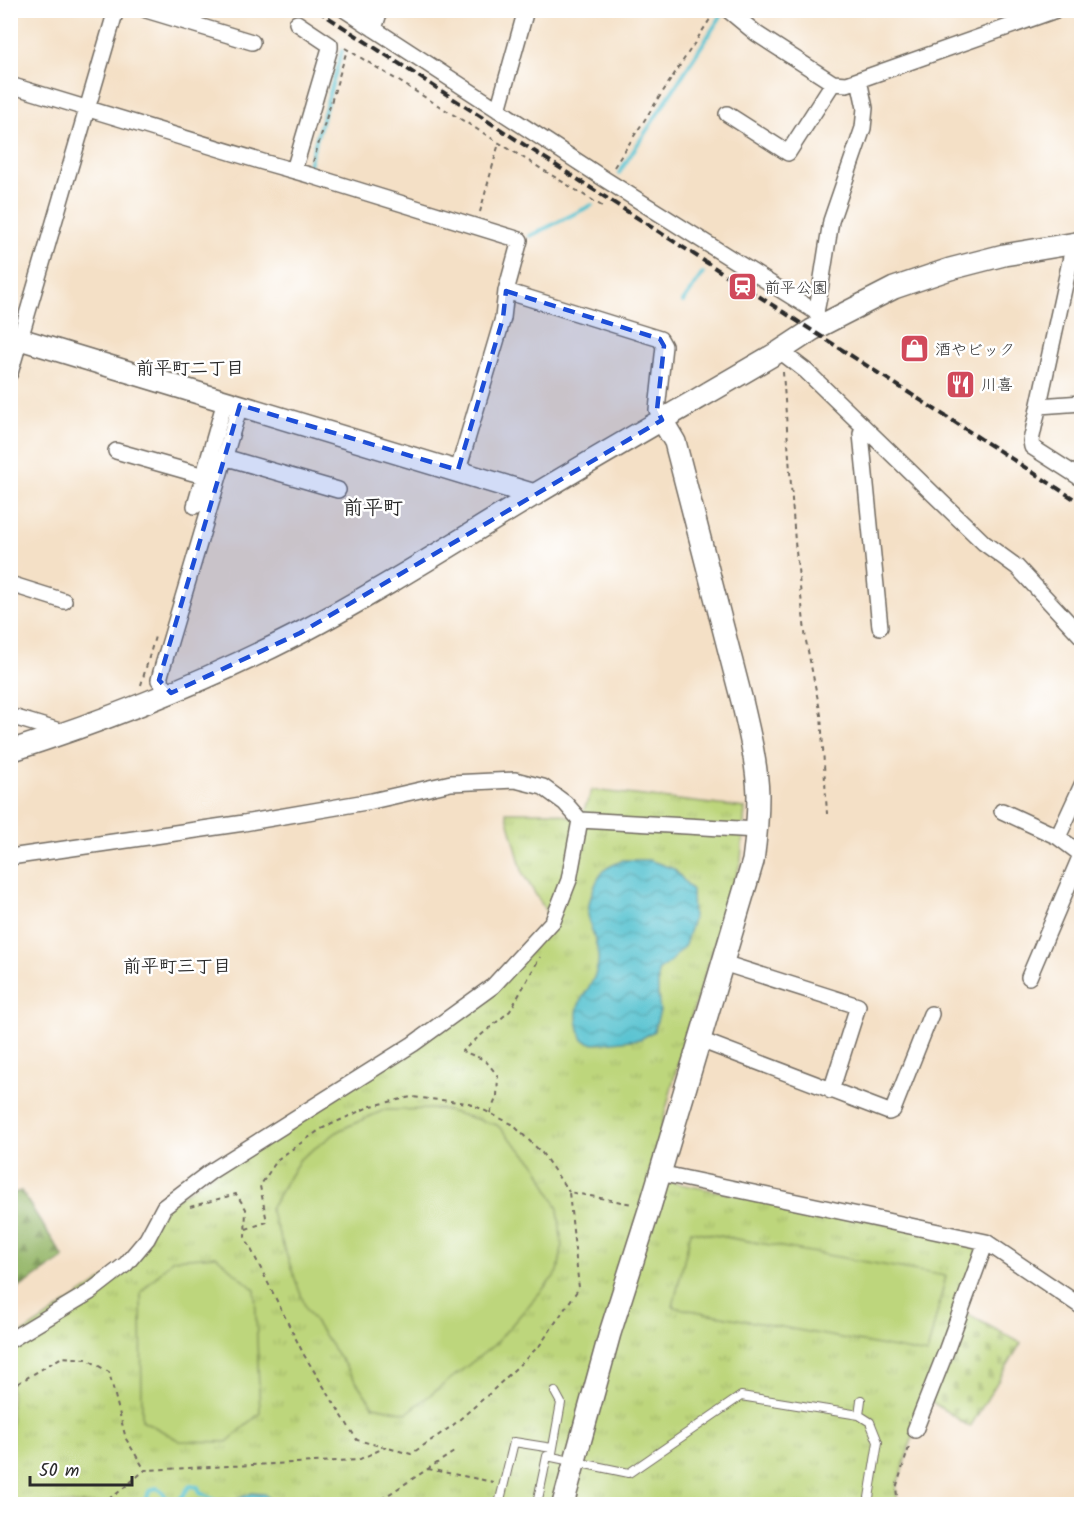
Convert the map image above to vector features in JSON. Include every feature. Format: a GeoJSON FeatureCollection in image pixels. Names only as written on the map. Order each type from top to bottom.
{"type":"FeatureCollection","features":[{"type":"Feature","properties":{"kind":"street"},"geometry":{"type":"LineString","coordinates":[[10,373],[15,338],[88,109],[116,10]]}},
{"type":"Feature","properties":{"kind":"street"},"geometry":{"type":"LineString","coordinates":[[146,10],[252,42]]}},
{"type":"Feature","properties":{"kind":"street"},"geometry":{"type":"LineString","coordinates":[[345,10],[820,318]]}},
{"type":"Feature","properties":{"kind":"street"},"geometry":{"type":"LineString","coordinates":[[374,29],[380,10]]}},
{"type":"Feature","properties":{"kind":"street"},"geometry":{"type":"LineString","coordinates":[[498,110],[526,10]]}},
{"type":"Feature","properties":{"kind":"street"},"geometry":{"type":"LineString","coordinates":[[728,10],[757,34],[832,83],[847,84],[1056,10]]}},
{"type":"Feature","properties":{"kind":"street"},"geometry":{"type":"LineString","coordinates":[[294,170],[330,48],[330,45],[297,23]]}},
{"type":"Feature","properties":{"kind":"street"},"geometry":{"type":"LineString","coordinates":[[820,318],[819,297],[831,221],[863,128],[866,108],[859,80]]}},
{"type":"Feature","properties":{"kind":"street"},"geometry":{"type":"LineString","coordinates":[[727,114],[788,153],[832,83]]}},
{"type":"Feature","properties":{"kind":"street"},"geometry":{"type":"LineString","coordinates":[[10,85],[520,240],[506,291],[503,318],[458,470]]}},
{"type":"Feature","properties":{"kind":"street"},"geometry":{"type":"LineString","coordinates":[[10,750],[66,733],[147,703],[230,668],[300,633],[363,599],[662,420],[782,360],[820,318],[894,288],[950,269],[1004,255],[1078,243],[1031,441],[1032,447],[1082,479]]}},
{"type":"Feature","properties":{"kind":"street"},"geometry":{"type":"LineString","coordinates":[[506,291],[660,339],[664,346],[657,410],[675,442],[744,711],[758,792],[753,861],[610,1333],[563,1504]]}},
{"type":"Feature","properties":{"kind":"street"},"geometry":{"type":"LineString","coordinates":[[15,338],[536,495]]}},
{"type":"Feature","properties":{"kind":"street"},"geometry":{"type":"LineString","coordinates":[[782,360],[806,370],[984,543],[1017,567],[1082,637]]}},
{"type":"Feature","properties":{"kind":"street"},"geometry":{"type":"LineString","coordinates":[[171,693],[159,680],[224,457],[232,403]]}},
{"type":"Feature","properties":{"kind":"street"},"geometry":{"type":"LineString","coordinates":[[195,506],[232,403]]}},
{"type":"Feature","properties":{"kind":"street"},"geometry":{"type":"LineString","coordinates":[[1039,406],[1082,403]]}},
{"type":"Feature","properties":{"kind":"street"},"geometry":{"type":"LineString","coordinates":[[863,426],[861,434],[880,627]]}},
{"type":"Feature","properties":{"kind":"street"},"geometry":{"type":"LineString","coordinates":[[116,451],[204,476]]}},
{"type":"Feature","properties":{"kind":"street"},"geometry":{"type":"LineString","coordinates":[[224,457],[338,490]]}},
{"type":"Feature","properties":{"kind":"street"},"geometry":{"type":"LineString","coordinates":[[10,584],[64,601]]}},
{"type":"Feature","properties":{"kind":"street"},"geometry":{"type":"LineString","coordinates":[[10,716],[66,733]]}},
{"type":"Feature","properties":{"kind":"street"},"geometry":{"type":"LineString","coordinates":[[10,857],[244,824],[372,801],[450,783],[515,780],[543,787],[565,803],[580,820],[757,830]]}},
{"type":"Feature","properties":{"kind":"street"},"geometry":{"type":"LineString","coordinates":[[1058,837],[1082,785]]}},
{"type":"Feature","properties":{"kind":"street"},"geometry":{"type":"LineString","coordinates":[[1002,811],[1058,837],[1081,855],[1029,977]]}},
{"type":"Feature","properties":{"kind":"street"},"geometry":{"type":"LineString","coordinates":[[10,1340],[90,1292],[126,1264],[147,1239],[165,1207],[210,1172],[413,1044],[494,986],[553,921],[569,880],[580,820]]}},
{"type":"Feature","properties":{"kind":"street"},"geometry":{"type":"LineString","coordinates":[[723,963],[858,1006],[831,1091]]}},
{"type":"Feature","properties":{"kind":"street"},"geometry":{"type":"LineString","coordinates":[[700,1040],[889,1112],[893,1110],[931,1014]]}},
{"type":"Feature","properties":{"kind":"street"},"geometry":{"type":"LineString","coordinates":[[659,1173],[986,1242],[1082,1307]]}},
{"type":"Feature","properties":{"kind":"street"},"geometry":{"type":"LineString","coordinates":[[915,1430],[986,1242]]}},
{"type":"Feature","properties":{"kind":"lane"},"geometry":{"type":"LineString","coordinates":[[537,1504],[547,1456],[552,1453],[561,1402],[555,1392]]}},
{"type":"Feature","properties":{"kind":"lane"},"geometry":{"type":"LineString","coordinates":[[499,1504],[514,1442],[552,1453],[574,1463],[629,1473],[741,1396],[859,1415],[870,1422],[878,1442],[868,1504]]}},
{"type":"Feature","properties":{"kind":"lane"},"geometry":{"type":"LineString","coordinates":[[859,1415],[861,1400]]}},
{"type":"Feature","properties":{"kind":"path"},"geometry":{"type":"LineString","coordinates":[[606,180],[716,10]]}},
{"type":"Feature","properties":{"kind":"path"},"geometry":{"type":"LineString","coordinates":[[338,44],[605,208]]}},
{"type":"Feature","properties":{"kind":"path"},"geometry":{"type":"LineString","coordinates":[[309,175],[347,50]]}},
{"type":"Feature","properties":{"kind":"path"},"geometry":{"type":"LineString","coordinates":[[476,226],[499,143]]}},
{"type":"Feature","properties":{"kind":"path"},"geometry":{"type":"LineString","coordinates":[[782,360],[795,542],[806,641],[821,715],[826,813]]}},
{"type":"Feature","properties":{"kind":"path"},"geometry":{"type":"LineString","coordinates":[[490,1113],[497,1096],[498,1076],[485,1060],[462,1051],[510,1011],[543,951]]}},
{"type":"Feature","properties":{"kind":"path"},"geometry":{"type":"LineString","coordinates":[[160,1215],[236,1194],[246,1209],[245,1230],[245,1237],[304,1355],[357,1440],[411,1454],[452,1426],[490,1394],[540,1345],[579,1288],[569,1192],[542,1153],[512,1124],[469,1103],[411,1097],[371,1106],[321,1129],[278,1159],[260,1186],[267,1222],[245,1230]]}},
{"type":"Feature","properties":{"kind":"path"},"geometry":{"type":"LineString","coordinates":[[569,1192],[650,1207]]}},
{"type":"Feature","properties":{"kind":"path"},"geometry":{"type":"LineString","coordinates":[[10,1388],[62,1357],[87,1359],[110,1372],[126,1439],[145,1470]]}},
{"type":"Feature","properties":{"kind":"path"},"geometry":{"type":"LineString","coordinates":[[898,1504],[896,1488],[915,1430]]}},
{"type":"Feature","properties":{"kind":"path"},"geometry":{"type":"LineString","coordinates":[[91,1504],[114,1496],[145,1470],[358,1460],[386,1447]]}},
{"type":"Feature","properties":{"kind":"path"},"geometry":{"type":"LineString","coordinates":[[374,1504],[454,1452]]}},
{"type":"Feature","properties":{"kind":"path"},"geometry":{"type":"LineString","coordinates":[[428,1469],[504,1484]]}},
{"type":"Feature","properties":{"kind":"highlighted area"},"geometry":{"type":"Polygon","coordinates":[[[506,291],[660,339],[664,346],[657,410],[662,420],[300,633],[171,693],[159,680],[240,405],[458,470],[503,318],[506,291]]]}},
{"type":"Feature","properties":{"kind":"green space"},"geometry":{"type":"Polygon","coordinates":[[[592,790],[745,808],[741,861],[686,1033],[648,1178],[986,1242],[915,1430],[896,1488],[898,1504],[11,1504],[11,1341],[126,1264],[164,1207],[493,986],[552,921],[523,874],[506,812],[554,812],[580,820],[592,790]]]}},
{"type":"Feature","properties":{"kind":"green space"},"geometry":{"type":"Polygon","coordinates":[[[441,1109],[497,1125],[537,1166],[558,1209],[562,1248],[558,1272],[494,1345],[407,1413],[373,1406],[306,1309],[270,1209],[300,1159],[340,1130],[384,1110],[441,1109]]]}},
{"type":"Feature","properties":{"kind":"green space"},"geometry":{"type":"Polygon","coordinates":[[[21,1191],[64,1258],[11,1293],[11,1194],[21,1191]]]}},
{"type":"Feature","properties":{"kind":"green space"},"geometry":{"type":"Polygon","coordinates":[[[691,1231],[946,1276],[927,1354],[673,1307],[691,1231]]]}},
{"type":"Feature","properties":{"kind":"green space"},"geometry":{"type":"Polygon","coordinates":[[[216,1256],[255,1290],[260,1413],[227,1442],[180,1441],[142,1420],[141,1292],[173,1259],[216,1256]]]}},
{"type":"Feature","properties":{"kind":"green space"},"geometry":{"type":"Polygon","coordinates":[[[967,1314],[1021,1343],[970,1427],[929,1400],[967,1314]]]}},
{"type":"Feature","properties":{"kind":"water"},"geometry":{"type":"Polygon","coordinates":[[[623,860],[649,860],[674,869],[692,890],[693,919],[685,945],[669,963],[658,971],[660,1011],[654,1031],[641,1039],[594,1044],[583,1040],[577,1015],[578,1006],[591,984],[598,964],[598,951],[588,909],[599,877],[607,868],[623,860]]]}},
{"type":"Feature","properties":{"kind":"water"},"geometry":{"type":"Polygon","coordinates":[[[252,1493],[264,1494],[271,1500],[270,1504],[214,1504],[221,1499],[233,1501],[252,1493]]]}},
{"type":"Feature","properties":{"kind":"waterway"},"geometry":{"type":"LineString","coordinates":[[619,173],[723,13]]}},
{"type":"Feature","properties":{"kind":"waterway"},"geometry":{"type":"LineString","coordinates":[[308,168],[342,51]]}},
{"type":"Feature","properties":{"kind":"waterway"},"geometry":{"type":"LineString","coordinates":[[530,236],[592,205]]}},
{"type":"Feature","properties":{"kind":"waterway"},"geometry":{"type":"LineString","coordinates":[[683,302],[703,273]]}},
{"type":"Feature","properties":{"kind":"waterway"},"geometry":{"type":"LineString","coordinates":[[140,1504],[143,1504],[150,1490],[157,1488],[166,1498],[177,1502],[190,1486],[198,1487],[200,1493],[216,1501]]}},
{"type":"Feature","properties":{"kind":"railway"},"geometry":{"type":"LineString","coordinates":[[317,10],[1082,504]]}},
{"type":"Feature","properties":{"kind":"place","name":"前平公園"},"geometry":{"type":"Point","coordinates":[743,287]}},
{"type":"Feature","properties":{"kind":"place","name":"酒やビック"},"geometry":{"type":"Point","coordinates":[914,349]}},
{"type":"Feature","properties":{"kind":"place","name":"川喜"},"geometry":{"type":"Point","coordinates":[960,384]}},
{"type":"Feature","properties":{"kind":"district","name":"前平町二丁目"},"geometry":{"type":"Point","coordinates":[190,368]}},
{"type":"Feature","properties":{"kind":"district","name":"前平町"},"geometry":{"type":"Point","coordinates":[373,507]}},
{"type":"Feature","properties":{"kind":"district","name":"前平町三丁目"},"geometry":{"type":"Point","coordinates":[177,966]}}]}
